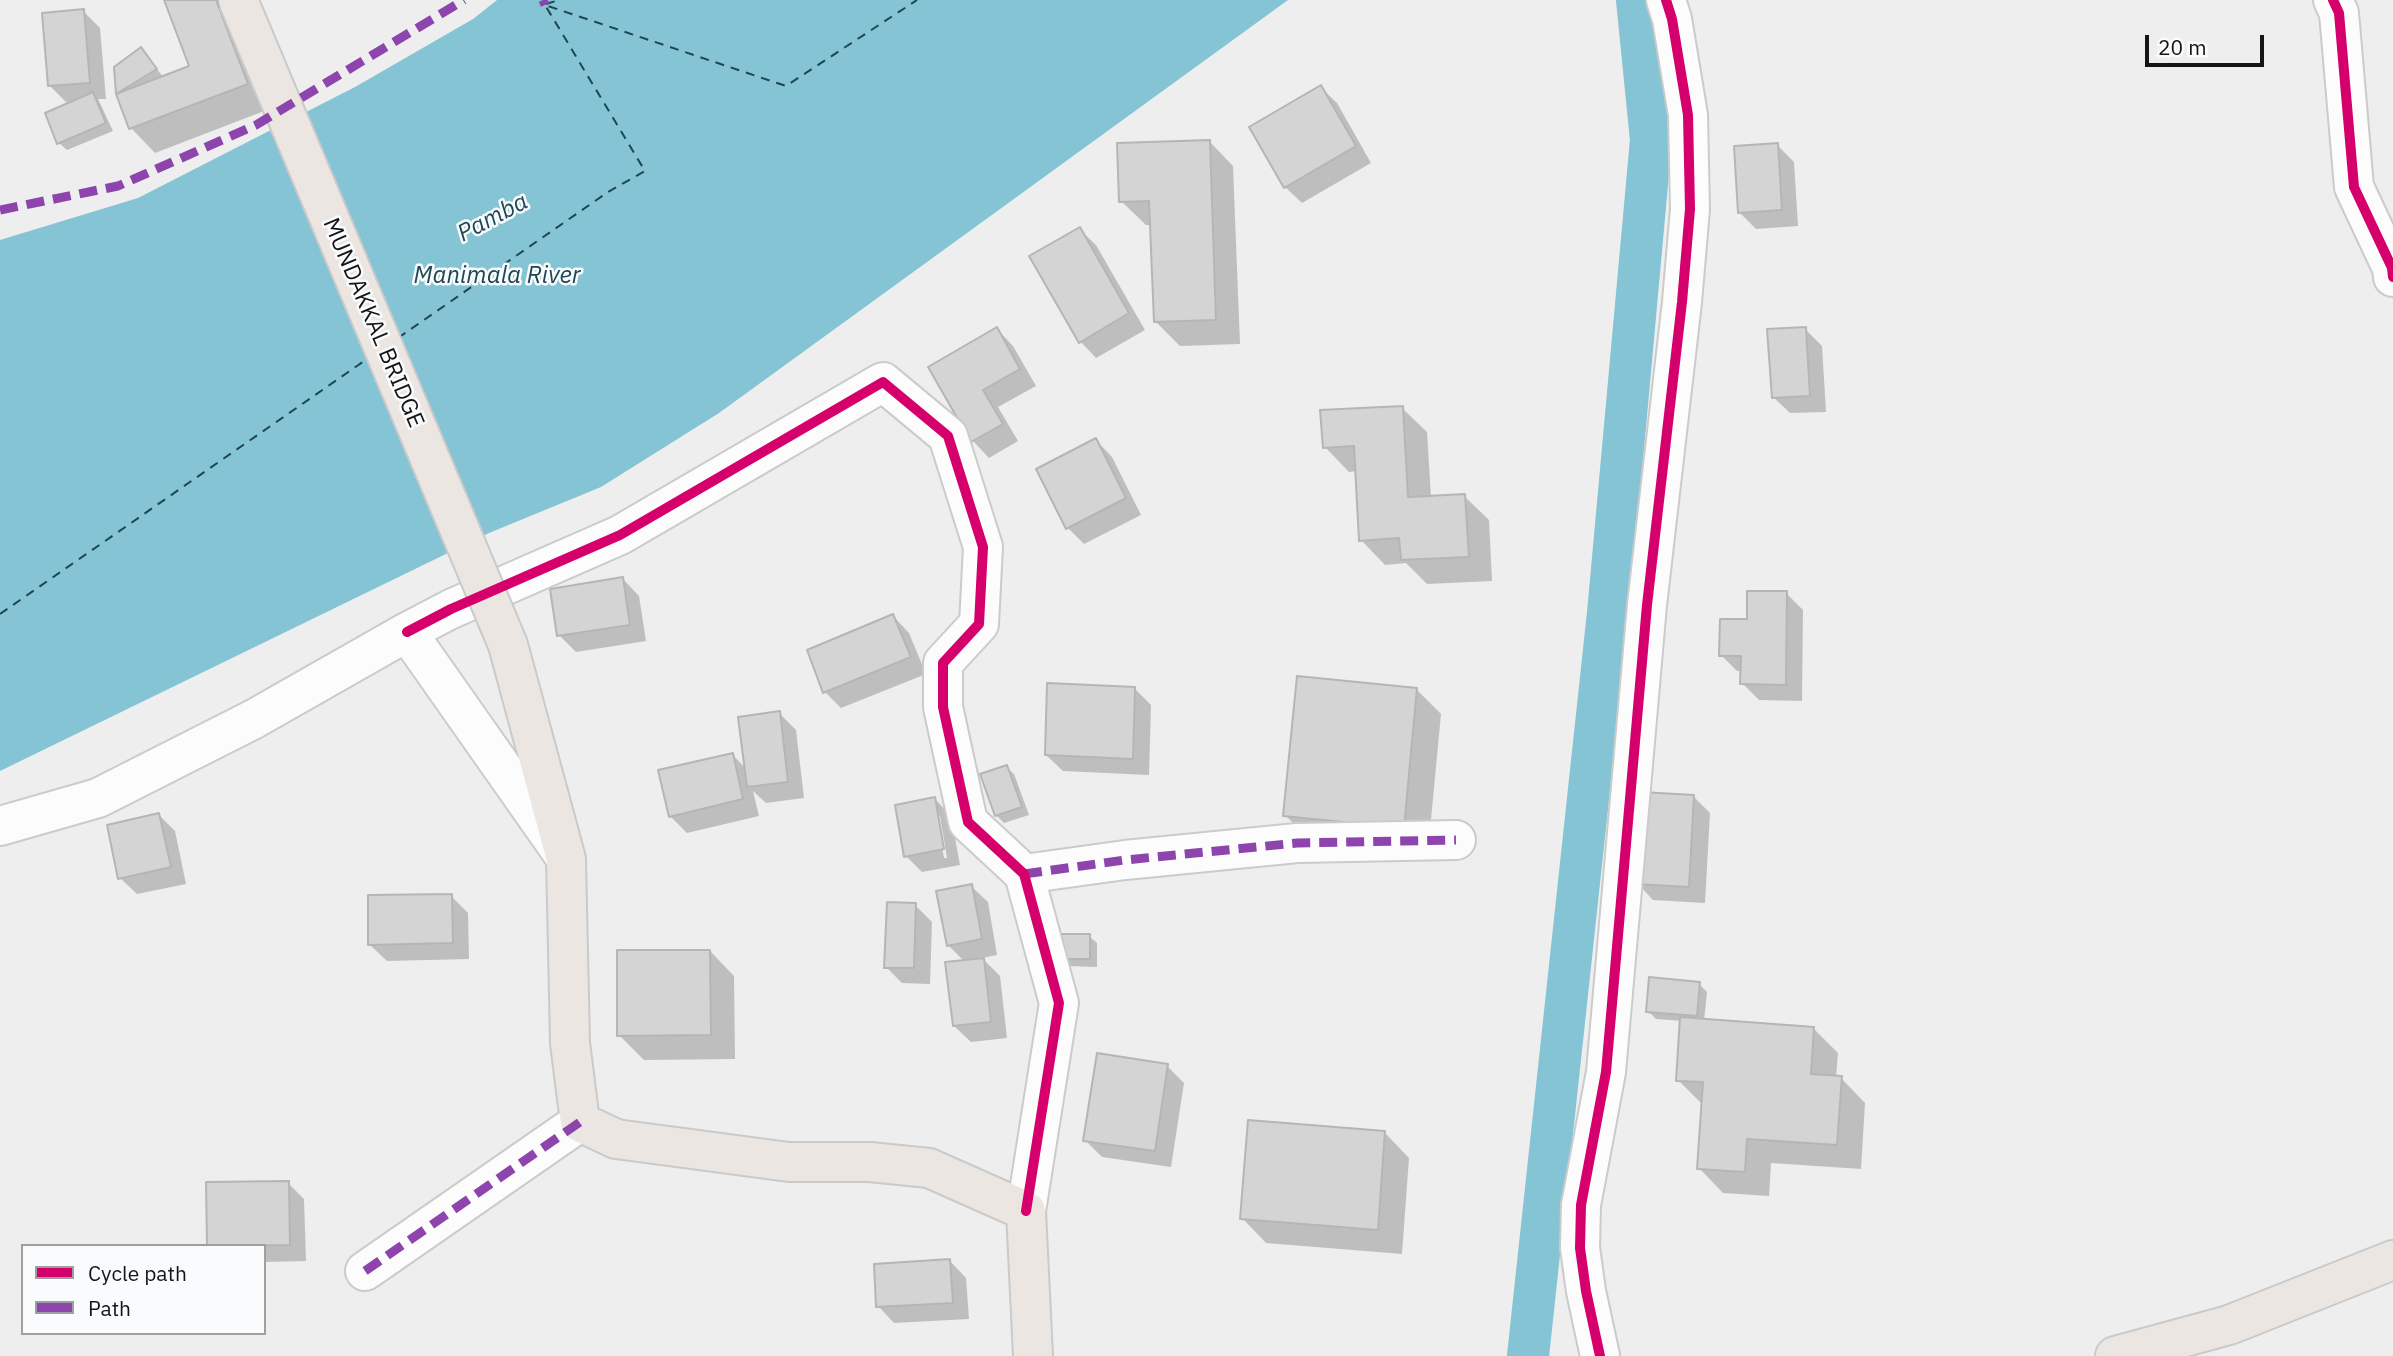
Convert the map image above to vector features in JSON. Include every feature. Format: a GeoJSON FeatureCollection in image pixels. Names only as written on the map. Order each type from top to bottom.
{"type":"FeatureCollection","features":[{"type":"Feature","properties":{"kind":"main road","name":"MUNDAKKAL BRIDGE"},"geometry":{"type":"LineString","coordinates":[[238,0],[508,645],[566,859],[570,1042],[580,1122]]}},
{"type":"Feature","properties":{"kind":"main road"},"geometry":{"type":"LineString","coordinates":[[580,1122],[616,1139],[789,1162],[870,1162],[929,1168],[1026,1211],[1033,1356]]}},
{"type":"Feature","properties":{"kind":"main road"},"geometry":{"type":"LineString","coordinates":[[2115,1356],[2229,1325],[2393,1260]]}},
{"type":"Feature","properties":{"kind":"street"},"geometry":{"type":"LineString","coordinates":[[1600,1356],[1580,1248],[1581,1205],[1606,1072],[1647,605],[1690,209],[1688,115],[1672,19],[1666,0]]}},
{"type":"Feature","properties":{"kind":"street"},"geometry":{"type":"LineString","coordinates":[[2333,0],[2339,13],[2354,187],[2392,268],[2393,277]]}},
{"type":"Feature","properties":{"kind":"street"},"geometry":{"type":"LineString","coordinates":[[0,826],[98,798],[254,719],[451,609],[620,535],[883,382],[948,436],[983,547],[979,624],[943,663],[943,707],[968,822],[1024,874],[1059,1003],[1026,1211]]}},
{"type":"Feature","properties":{"kind":"street"},"geometry":{"type":"LineString","coordinates":[[407,632],[566,859]]}},
{"type":"Feature","properties":{"kind":"street"},"geometry":{"type":"LineString","coordinates":[[1024,874],[1125,860],[1297,843],[1456,840]]}},
{"type":"Feature","properties":{"kind":"street"},"geometry":{"type":"LineString","coordinates":[[365,1271],[580,1122]]}},
{"type":"Feature","properties":{"kind":"water","name":"Manimala River"},"geometry":{"type":"Polygon","coordinates":[[[497,0],[1288,0],[719,413],[601,487],[489,533],[0,771],[0,240],[138,198],[355,87],[473,19],[497,0]]]}},
{"type":"Feature","properties":{"kind":"building"},"geometry":{"type":"Polygon","coordinates":[[[164,0],[216,0],[248,84],[129,129],[116,94],[189,66],[164,0]]]}},
{"type":"Feature","properties":{"kind":"building"},"geometry":{"type":"Polygon","coordinates":[[[84,9],[90,83],[48,86],[42,13],[84,9]]]}},
{"type":"Feature","properties":{"kind":"building"},"geometry":{"type":"Polygon","coordinates":[[[141,47],[157,69],[116,94],[114,67],[141,47]]]}},
{"type":"Feature","properties":{"kind":"building"},"geometry":{"type":"Polygon","coordinates":[[[1321,85],[1356,146],[1284,188],[1249,127],[1321,85]]]}},
{"type":"Feature","properties":{"kind":"building"},"geometry":{"type":"Polygon","coordinates":[[[93,92],[106,123],[57,144],[45,113],[93,92]]]}},
{"type":"Feature","properties":{"kind":"building"},"geometry":{"type":"Polygon","coordinates":[[[1210,140],[1216,320],[1154,322],[1149,201],[1119,202],[1117,143],[1210,140]]]}},
{"type":"Feature","properties":{"kind":"building"},"geometry":{"type":"Polygon","coordinates":[[[1778,143],[1782,210],[1738,213],[1734,146],[1778,143]]]}},
{"type":"Feature","properties":{"kind":"building"},"geometry":{"type":"Polygon","coordinates":[[[1080,227],[1129,313],[1079,343],[1029,256],[1080,227]]]}},
{"type":"Feature","properties":{"kind":"building"},"geometry":{"type":"Polygon","coordinates":[[[997,327],[1020,369],[983,390],[1003,424],[971,442],[928,367],[997,327]]]}},
{"type":"Feature","properties":{"kind":"building"},"geometry":{"type":"Polygon","coordinates":[[[1806,327],[1810,396],[1772,398],[1767,329],[1806,327]]]}},
{"type":"Feature","properties":{"kind":"building"},"geometry":{"type":"Polygon","coordinates":[[[1403,406],[1408,497],[1465,494],[1469,557],[1401,560],[1399,538],[1359,541],[1354,446],[1323,448],[1320,410],[1403,406]]]}},
{"type":"Feature","properties":{"kind":"building"},"geometry":{"type":"Polygon","coordinates":[[[1096,438],[1126,498],[1066,529],[1036,469],[1096,438]]]}},
{"type":"Feature","properties":{"kind":"building"},"geometry":{"type":"Polygon","coordinates":[[[623,577],[630,625],[557,636],[550,589],[623,577]]]}},
{"type":"Feature","properties":{"kind":"building"},"geometry":{"type":"Polygon","coordinates":[[[1747,591],[1787,591],[1786,685],[1740,684],[1741,656],[1719,656],[1720,619],[1747,619],[1747,591]]]}},
{"type":"Feature","properties":{"kind":"building"},"geometry":{"type":"Polygon","coordinates":[[[893,614],[911,657],[823,693],[807,650],[893,614]]]}},
{"type":"Feature","properties":{"kind":"building"},"geometry":{"type":"Polygon","coordinates":[[[1297,676],[1417,688],[1404,828],[1283,816],[1297,676]]]}},
{"type":"Feature","properties":{"kind":"building"},"geometry":{"type":"Polygon","coordinates":[[[1047,683],[1135,687],[1133,759],[1045,755],[1047,683]]]}},
{"type":"Feature","properties":{"kind":"building"},"geometry":{"type":"Polygon","coordinates":[[[780,711],[788,782],[747,787],[738,717],[780,711]]]}},
{"type":"Feature","properties":{"kind":"building"},"geometry":{"type":"Polygon","coordinates":[[[733,753],[743,799],[669,817],[658,770],[733,753]]]}},
{"type":"Feature","properties":{"kind":"building"},"geometry":{"type":"Polygon","coordinates":[[[1007,765],[1022,807],[995,816],[980,774],[1007,765]]]}},
{"type":"Feature","properties":{"kind":"building"},"geometry":{"type":"Polygon","coordinates":[[[1641,792],[1694,795],[1689,887],[1635,884],[1641,792]]]}},
{"type":"Feature","properties":{"kind":"building"},"geometry":{"type":"Polygon","coordinates":[[[935,797],[944,849],[904,857],[895,805],[935,797]]]}},
{"type":"Feature","properties":{"kind":"building"},"geometry":{"type":"Polygon","coordinates":[[[159,813],[171,867],[118,879],[107,825],[159,813]]]}},
{"type":"Feature","properties":{"kind":"building"},"geometry":{"type":"Polygon","coordinates":[[[972,884],[982,939],[947,946],[936,891],[972,884]]]}},
{"type":"Feature","properties":{"kind":"building"},"geometry":{"type":"Polygon","coordinates":[[[452,894],[453,943],[368,945],[368,895],[452,894]]]}},
{"type":"Feature","properties":{"kind":"building"},"geometry":{"type":"Polygon","coordinates":[[[887,902],[916,903],[914,968],[884,968],[887,902]]]}},
{"type":"Feature","properties":{"kind":"building"},"geometry":{"type":"Polygon","coordinates":[[[1057,934],[1090,934],[1090,959],[1057,959],[1057,934]]]}},
{"type":"Feature","properties":{"kind":"building"},"geometry":{"type":"Polygon","coordinates":[[[617,950],[710,950],[711,1035],[617,1036],[617,950]]]}},
{"type":"Feature","properties":{"kind":"building"},"geometry":{"type":"Polygon","coordinates":[[[984,958],[991,1022],[953,1026],[945,962],[984,958]]]}},
{"type":"Feature","properties":{"kind":"building"},"geometry":{"type":"Polygon","coordinates":[[[1649,977],[1700,982],[1697,1016],[1646,1012],[1649,977]]]}},
{"type":"Feature","properties":{"kind":"building"},"geometry":{"type":"Polygon","coordinates":[[[1680,1017],[1814,1027],[1811,1074],[1842,1076],[1837,1145],[1747,1139],[1745,1172],[1697,1169],[1703,1082],[1676,1081],[1680,1017]]]}},
{"type":"Feature","properties":{"kind":"building"},"geometry":{"type":"Polygon","coordinates":[[[1097,1053],[1168,1064],[1155,1151],[1083,1141],[1097,1053]]]}},
{"type":"Feature","properties":{"kind":"building"},"geometry":{"type":"Polygon","coordinates":[[[1248,1120],[1385,1131],[1378,1230],[1240,1219],[1248,1120]]]}},
{"type":"Feature","properties":{"kind":"building"},"geometry":{"type":"Polygon","coordinates":[[[289,1181],[290,1245],[207,1244],[206,1182],[289,1181]]]}},
{"type":"Feature","properties":{"kind":"building"},"geometry":{"type":"Polygon","coordinates":[[[950,1259],[953,1303],[876,1307],[874,1264],[950,1259]]]}},
{"type":"Feature","properties":{"kind":"waterway"},"geometry":{"type":"LineString","coordinates":[[1528,1356],[1608,613],[1651,140],[1637,0]]}},
{"type":"Feature","properties":{"kind":"ferry route"},"geometry":{"type":"LineString","coordinates":[[546,4],[559,0]]}},
{"type":"Feature","properties":{"kind":"ferry route"},"geometry":{"type":"LineString","coordinates":[[398,338],[608,192],[645,171],[545,5],[786,86],[917,0]]}},
{"type":"Feature","properties":{"kind":"ferry route"},"geometry":{"type":"LineString","coordinates":[[0,614],[367,359]]}},
{"type":"Feature","properties":{"kind":"marked path"},"geometry":{"type":"LineString","coordinates":[[0,210],[118,186],[256,125],[464,0]]}},
{"type":"Feature","properties":{"kind":"marked path"},"geometry":{"type":"LineString","coordinates":[[543,0],[545,5]]}},
{"type":"Feature","properties":{"kind":"marked path"},"geometry":{"type":"LineString","coordinates":[[1024,874],[1125,860],[1297,843],[1456,840]]}},
{"type":"Feature","properties":{"kind":"marked path"},"geometry":{"type":"LineString","coordinates":[[365,1271],[580,1122]]}},
{"type":"Feature","properties":{"kind":"cycle path"},"geometry":{"type":"LineString","coordinates":[[1600,1356],[1580,1248],[1581,1205],[1606,1072],[1647,605],[1690,209],[1688,115],[1672,19],[1666,0]]}},
{"type":"Feature","properties":{"kind":"cycle path"},"geometry":{"type":"LineString","coordinates":[[2333,0],[2339,13],[2354,187],[2392,268],[2393,277]]}},
{"type":"Feature","properties":{"kind":"cycle path"},"geometry":{"type":"LineString","coordinates":[[407,632],[451,609],[620,535],[883,382],[948,436],[983,547],[979,624],[943,663],[943,707],[968,822],[1024,874],[1059,1003],[1026,1211]]}},
{"type":"Feature","properties":{"kind":"water label","name":"Pamba"},"geometry":{"type":"Point","coordinates":[493,218]}}]}
